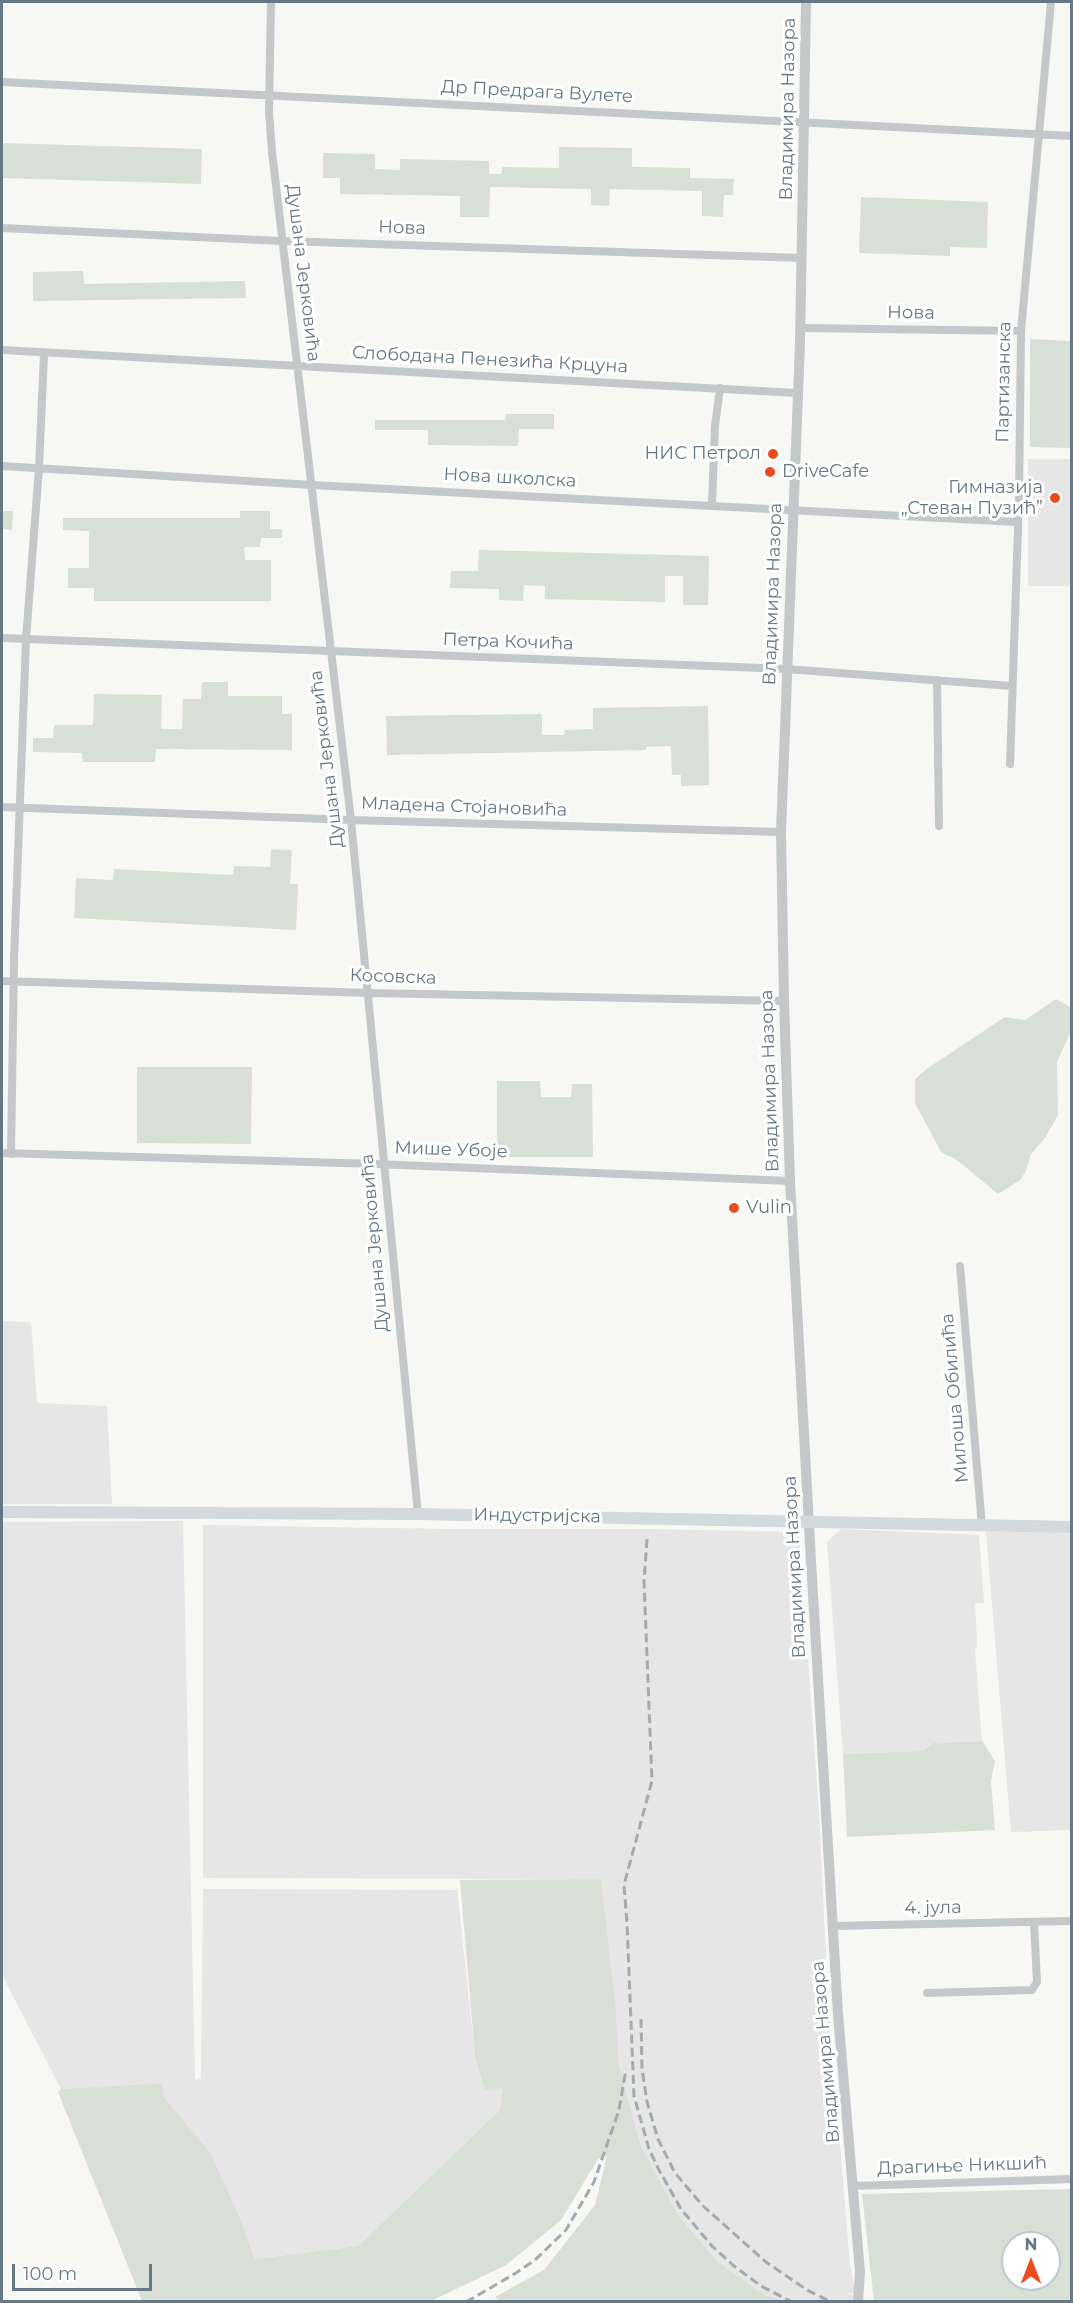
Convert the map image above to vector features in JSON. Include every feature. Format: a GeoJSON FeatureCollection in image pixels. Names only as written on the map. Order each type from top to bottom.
{"type":"FeatureCollection","features":[{"type":"Feature","properties":{"kind":"main road","name":"Индустријска"},"geometry":{"type":"LineString","coordinates":[[2,1512],[418,1514],[1071,1527]]}},
{"type":"Feature","properties":{"kind":"street","name":"Душана Јерковића"},"geometry":{"type":"LineString","coordinates":[[271,2],[269,96],[272,152],[351,820],[418,1514]]}},
{"type":"Feature","properties":{"kind":"street","name":"Владимира Назора"},"geometry":{"type":"LineString","coordinates":[[806,2],[800,328],[781,832],[784,1001],[790,1181],[808,1522],[838,2014],[860,2272],[858,2301]]}},
{"type":"Feature","properties":{"kind":"street","name":"Партизанска"},"geometry":{"type":"LineString","coordinates":[[1010,764],[1021,331],[1051,2]]}},
{"type":"Feature","properties":{"kind":"street","name":"Др Предрага Вулете"},"geometry":{"type":"LineString","coordinates":[[2,81],[1071,136]]}},
{"type":"Feature","properties":{"kind":"street","name":"Нова"},"geometry":{"type":"LineString","coordinates":[[2,228],[282,241],[802,258]]}},
{"type":"Feature","properties":{"kind":"street","name":"Нова"},"geometry":{"type":"LineString","coordinates":[[800,328],[1021,331]]}},
{"type":"Feature","properties":{"kind":"street","name":"Слободана Пенезића Крцуна"},"geometry":{"type":"LineString","coordinates":[[2,350],[798,393]]}},
{"type":"Feature","properties":{"kind":"street"},"geometry":{"type":"LineString","coordinates":[[6,1154],[26,639],[39,468],[44,354]]}},
{"type":"Feature","properties":{"kind":"street"},"geometry":{"type":"LineString","coordinates":[[712,504],[715,426],[720,388]]}},
{"type":"Feature","properties":{"kind":"street","name":"Нова школска"},"geometry":{"type":"LineString","coordinates":[[2,466],[312,485],[712,504],[1017,522]]}},
{"type":"Feature","properties":{"kind":"street","name":"Петра Кочића"},"geometry":{"type":"LineString","coordinates":[[2,638],[786,669],[1012,686]]}},
{"type":"Feature","properties":{"kind":"street"},"geometry":{"type":"LineString","coordinates":[[937,680],[939,826]]}},
{"type":"Feature","properties":{"kind":"street","name":"Младена Стојановића"},"geometry":{"type":"LineString","coordinates":[[2,807],[781,832]]}},
{"type":"Feature","properties":{"kind":"street","name":"Косовска"},"geometry":{"type":"LineString","coordinates":[[2,981],[369,993],[784,1001]]}},
{"type":"Feature","properties":{"kind":"street","name":"Мише Убоје"},"geometry":{"type":"LineString","coordinates":[[6,1154],[384,1164],[790,1181]]}},
{"type":"Feature","properties":{"kind":"street","name":"Милоша Обилића"},"geometry":{"type":"LineString","coordinates":[[960,1266],[982,1526]]}},
{"type":"Feature","properties":{"kind":"street","name":"4. јула"},"geometry":{"type":"LineString","coordinates":[[832,1926],[1071,1921]]}},
{"type":"Feature","properties":{"kind":"street"},"geometry":{"type":"LineString","coordinates":[[927,1993],[1032,1990],[1036,1982],[1034,1922]]}},
{"type":"Feature","properties":{"kind":"street","name":"Драгиње Никшић"},"geometry":{"type":"LineString","coordinates":[[854,2186],[1071,2179]]}},
{"type":"Feature","properties":{"kind":"shaded area"},"geometry":{"type":"Polygon","coordinates":[[[2,143],[202,149],[201,184],[2,178],[2,143]]]}},
{"type":"Feature","properties":{"kind":"shaded area"},"geometry":{"type":"Polygon","coordinates":[[[559,147],[632,148],[632,167],[690,168],[690,178],[734,179],[733,195],[724,195],[723,217],[702,216],[702,191],[610,189],[609,206],[591,205],[591,189],[490,187],[489,217],[460,217],[460,196],[340,194],[340,178],[323,178],[323,153],[375,154],[375,169],[400,170],[400,159],[489,161],[489,174],[502,174],[502,167],[559,168],[559,147]]]}},
{"type":"Feature","properties":{"kind":"shaded area"},"geometry":{"type":"Polygon","coordinates":[[[861,197],[988,202],[987,248],[950,247],[950,256],[859,253],[861,197]]]}},
{"type":"Feature","properties":{"kind":"shaded area"},"geometry":{"type":"Polygon","coordinates":[[[83,271],[84,284],[245,281],[246,298],[33,301],[33,272],[83,271]]]}},
{"type":"Feature","properties":{"kind":"shaded area"},"geometry":{"type":"Polygon","coordinates":[[[1030,339],[1071,341],[1071,448],[1030,447],[1030,339]]]}},
{"type":"Feature","properties":{"kind":"shaded area"},"geometry":{"type":"Polygon","coordinates":[[[506,414],[554,414],[554,429],[519,429],[518,446],[428,445],[428,430],[375,430],[375,420],[505,420],[506,414]]]}},
{"type":"Feature","properties":{"kind":"shaded area"},"geometry":{"type":"Polygon","coordinates":[[[1028,459],[1071,459],[1071,586],[1028,586],[1028,459]]]}},
{"type":"Feature","properties":{"kind":"shaded area"},"geometry":{"type":"Polygon","coordinates":[[[2,511],[13,511],[12,530],[2,529],[2,511]]]}},
{"type":"Feature","properties":{"kind":"shaded area"},"geometry":{"type":"Polygon","coordinates":[[[240,511],[270,511],[270,529],[282,529],[282,538],[261,538],[260,547],[244,547],[245,560],[271,560],[271,601],[94,601],[94,588],[68,588],[68,568],[89,568],[89,531],[63,530],[63,518],[240,518],[240,511]]]}},
{"type":"Feature","properties":{"kind":"shaded area"},"geometry":{"type":"Polygon","coordinates":[[[479,550],[709,556],[708,605],[683,605],[683,576],[665,576],[665,602],[545,599],[545,586],[524,585],[523,601],[499,600],[499,589],[450,588],[451,571],[478,571],[479,550]]]}},
{"type":"Feature","properties":{"kind":"shaded area"},"geometry":{"type":"Polygon","coordinates":[[[202,682],[228,682],[228,696],[282,696],[282,714],[292,714],[292,750],[156,749],[155,762],[83,762],[82,753],[33,752],[33,738],[53,738],[54,725],[93,725],[94,694],[162,695],[161,729],[182,729],[183,699],[201,699],[202,682]]]}},
{"type":"Feature","properties":{"kind":"shaded area"},"geometry":{"type":"Polygon","coordinates":[[[708,706],[709,785],[681,786],[681,775],[672,775],[671,746],[646,747],[646,750],[387,755],[386,716],[542,714],[542,735],[564,735],[565,730],[593,729],[593,708],[708,706]]]}},
{"type":"Feature","properties":{"kind":"shaded area"},"geometry":{"type":"Polygon","coordinates":[[[271,849],[292,850],[290,884],[298,884],[296,930],[74,918],[76,878],[113,880],[114,869],[233,875],[234,866],[270,867],[271,849]]]}},
{"type":"Feature","properties":{"kind":"shaded area"},"geometry":{"type":"Polygon","coordinates":[[[1056,999],[1072,1008],[1071,1031],[1057,1062],[1058,1115],[1045,1138],[1031,1154],[1026,1171],[1020,1180],[998,1194],[957,1160],[941,1152],[915,1103],[915,1079],[1005,1017],[1025,1020],[1056,999]]]}},
{"type":"Feature","properties":{"kind":"shaded area"},"geometry":{"type":"Polygon","coordinates":[[[137,1067],[252,1067],[251,1144],[137,1143],[137,1067]]]}},
{"type":"Feature","properties":{"kind":"shaded area"},"geometry":{"type":"Polygon","coordinates":[[[497,1081],[540,1081],[541,1097],[571,1097],[572,1084],[592,1084],[593,1157],[497,1157],[497,1081]]]}},
{"type":"Feature","properties":{"kind":"shaded area"},"geometry":{"type":"Polygon","coordinates":[[[2,1321],[31,1322],[37,1403],[107,1406],[112,1504],[2,1504],[2,1321]]]}},
{"type":"Feature","properties":{"kind":"shaded area"},"geometry":{"type":"Polygon","coordinates":[[[183,1521],[195,2080],[201,2079],[203,1889],[457,1890],[475,2055],[502,2087],[500,2110],[358,2246],[255,2259],[239,2216],[211,2155],[164,2097],[162,2083],[61,2089],[2,1975],[2,1522],[183,1521]]]}},
{"type":"Feature","properties":{"kind":"shaded area"},"geometry":{"type":"Polygon","coordinates":[[[203,1525],[799,1532],[819,1813],[828,1997],[850,2266],[856,2294],[843,2292],[870,2301],[784,2301],[763,2294],[718,2262],[678,2215],[641,2146],[619,2065],[616,2009],[601,1879],[203,1878],[203,1525]]]}},
{"type":"Feature","properties":{"kind":"shaded area"},"geometry":{"type":"Polygon","coordinates":[[[841,1529],[979,1535],[984,1603],[975,1603],[977,1645],[975,1651],[982,1741],[933,1743],[923,1751],[843,1754],[827,1542],[841,1529]]]}},
{"type":"Feature","properties":{"kind":"shaded area"},"geometry":{"type":"Polygon","coordinates":[[[986,1531],[1071,1533],[1071,1830],[1011,1832],[986,1531]]]}},
{"type":"Feature","properties":{"kind":"shaded area"},"geometry":{"type":"Polygon","coordinates":[[[982,1741],[995,1761],[991,1781],[995,1830],[847,1837],[843,1754],[923,1751],[933,1743],[982,1741]]]}},
{"type":"Feature","properties":{"kind":"shaded area"},"geometry":{"type":"Polygon","coordinates":[[[601,1879],[616,2009],[619,2065],[641,2146],[678,2215],[718,2262],[763,2294],[784,2301],[500,2301],[495,2297],[544,2270],[595,2205],[607,2156],[598,2159],[561,2220],[506,2265],[431,2301],[142,2301],[58,2092],[61,2089],[162,2083],[164,2097],[211,2154],[239,2216],[255,2259],[358,2246],[500,2110],[502,2088],[485,2091],[475,2055],[460,1880],[601,1879]]]}},
{"type":"Feature","properties":{"kind":"shaded area"},"geometry":{"type":"Polygon","coordinates":[[[1071,2189],[1071,2301],[874,2301],[862,2194],[1071,2189]]]}},
{"type":"Feature","properties":{"kind":"railway"},"geometry":{"type":"LineString","coordinates":[[647,1539],[644,1582],[652,1781],[624,1885],[634,2096],[649,2149],[681,2209],[712,2246],[734,2266],[761,2286],[792,2302]]}},
{"type":"Feature","properties":{"kind":"railway"},"geometry":{"type":"LineString","coordinates":[[641,2019],[642,2069],[647,2102],[658,2139],[675,2173],[703,2206],[766,2262],[807,2290],[831,2302]]}},
{"type":"Feature","properties":{"kind":"railway"},"geometry":{"type":"LineString","coordinates":[[466,2302],[535,2260],[566,2230],[594,2182],[619,2110],[626,2069]]}},
{"type":"Feature","properties":{"kind":"place","name":"НИС Петрол"},"geometry":{"type":"Point","coordinates":[773,454]}},
{"type":"Feature","properties":{"kind":"place","name":"DriveCafe"},"geometry":{"type":"Point","coordinates":[770,472]}},
{"type":"Feature","properties":{"kind":"place","name":"Гимназија „Стеван Пузић”"},"geometry":{"type":"Point","coordinates":[1055,498]}},
{"type":"Feature","properties":{"kind":"place","name":"Vulin"},"geometry":{"type":"Point","coordinates":[734,1208]}}]}
